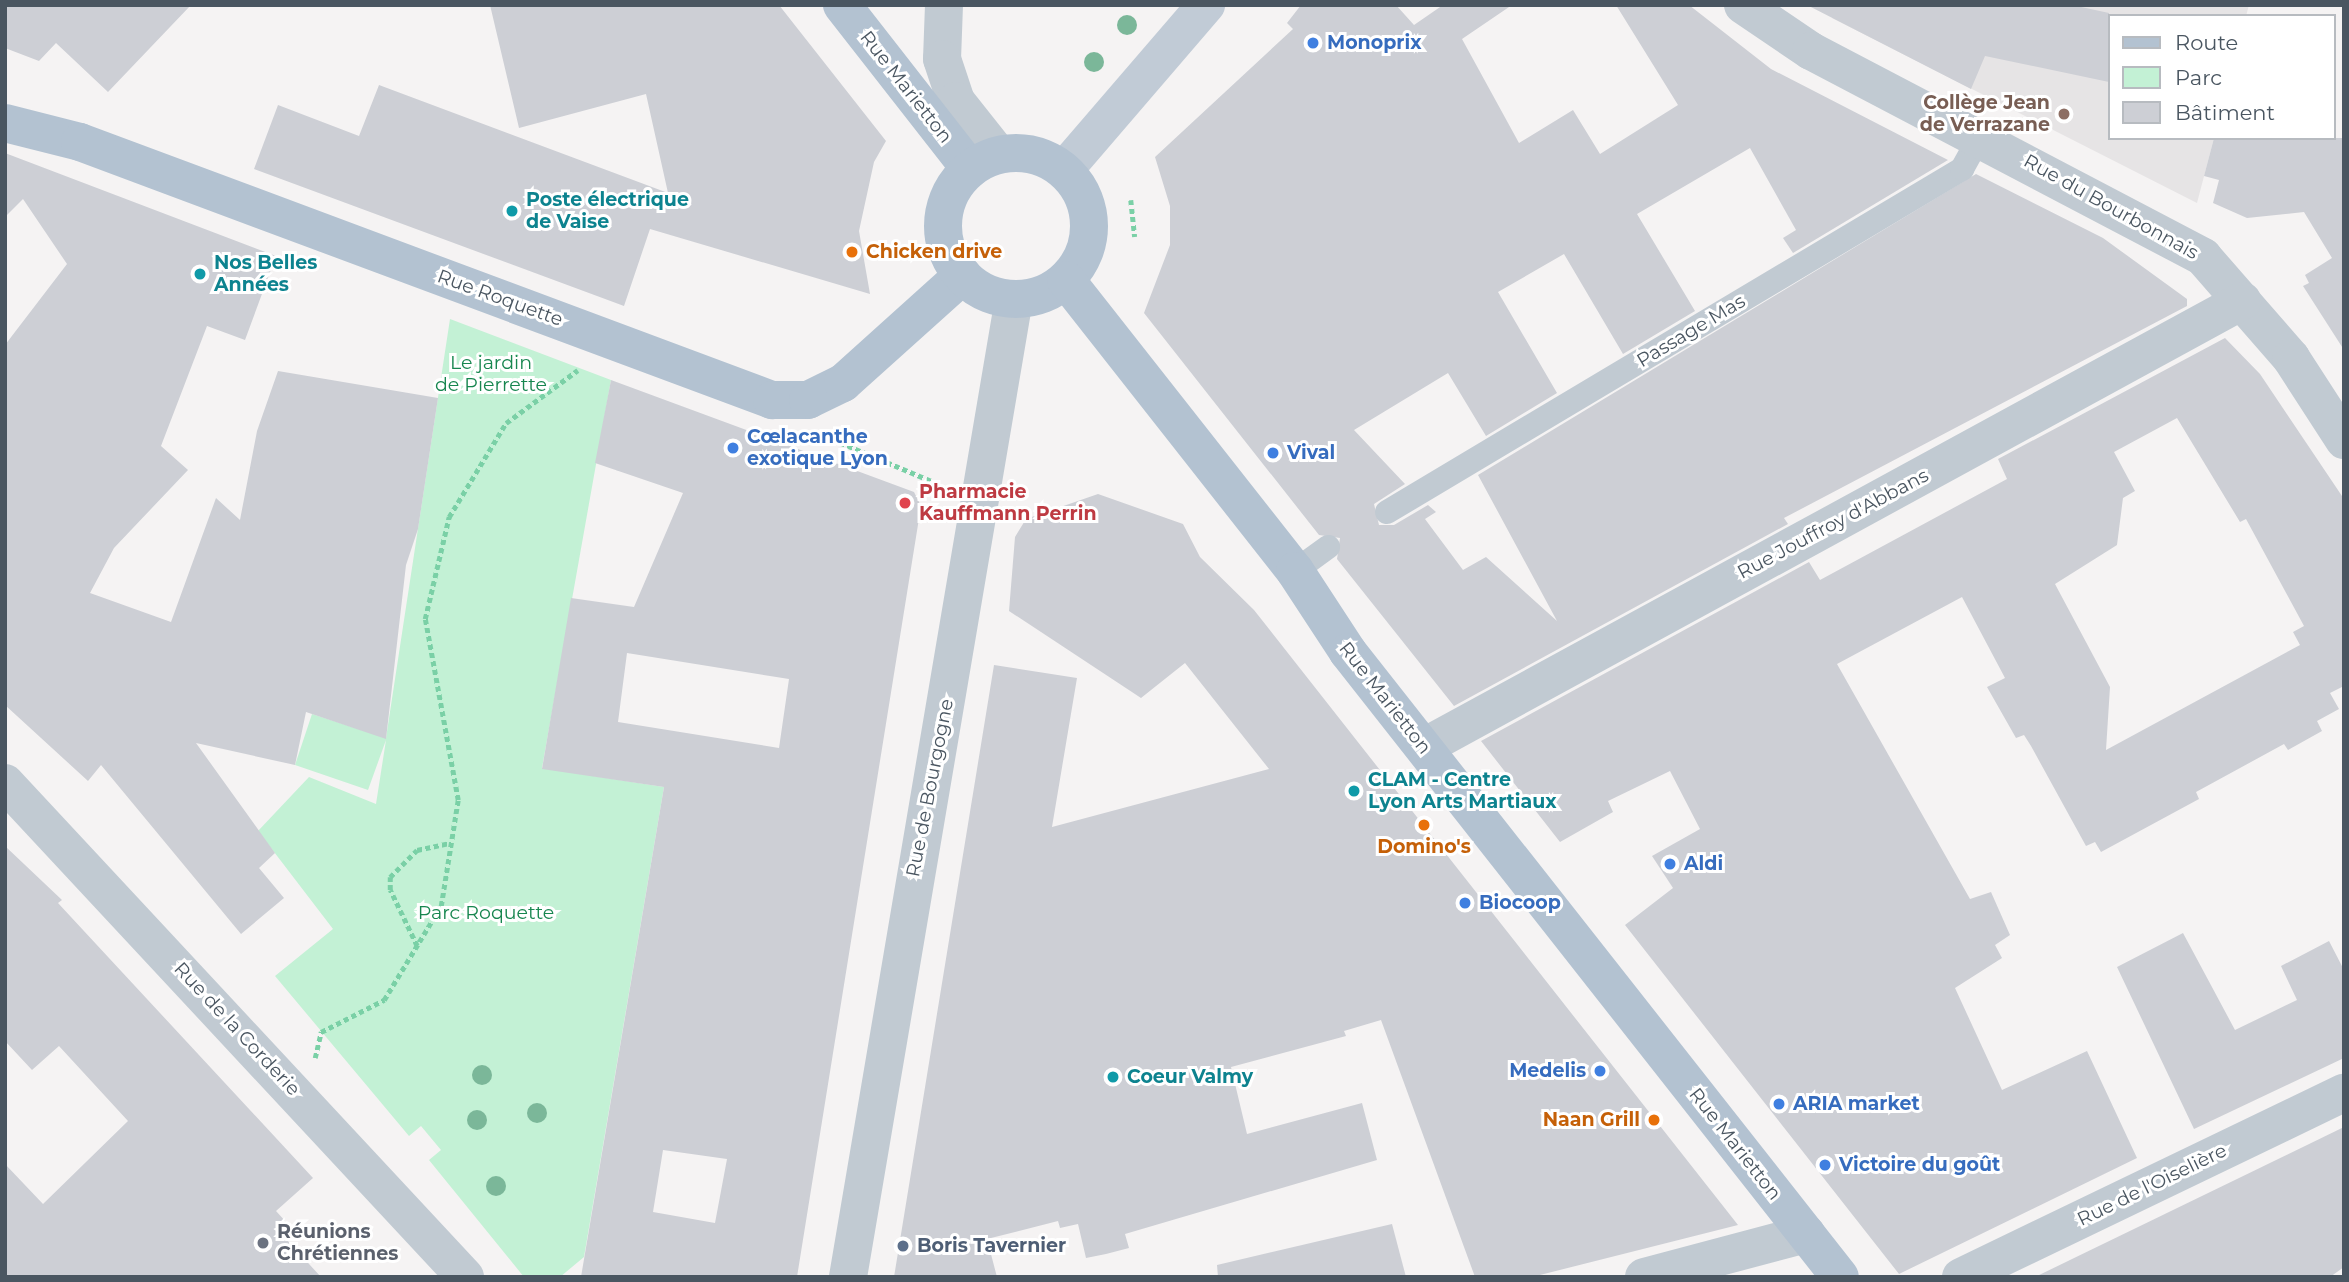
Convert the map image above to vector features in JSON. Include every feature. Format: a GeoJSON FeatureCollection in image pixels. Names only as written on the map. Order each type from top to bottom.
{"type":"FeatureCollection","features":[{"type":"Feature","properties":{"kind":"main road","name":"Rue Marietton"},"geometry":{"type":"LineString","coordinates":[[842,5],[984,161]]}},
{"type":"Feature","properties":{"kind":"main road"},"geometry":{"type":"LineString","coordinates":[[1064,170],[1206,5]]}},
{"type":"Feature","properties":{"kind":"main road","name":"Rue Roquette"},"geometry":{"type":"LineString","coordinates":[[5,123],[80,142],[772,400],[808,400],[843,383],[962,275]]}},
{"type":"Feature","properties":{"kind":"main road"},"geometry":{"type":"LineString","coordinates":[[1044,158],[1064,170],[1079,189],[1088,237],[1066,280],[1014,299],[962,275],[944,240],[943,220],[956,183],[984,161],[1044,158]]}},
{"type":"Feature","properties":{"kind":"main road","name":"Rue Marietton"},"geometry":{"type":"LineString","coordinates":[[1066,280],[1295,571],[1348,652],[1840,1277]]}},
{"type":"Feature","properties":{"kind":"street"},"geometry":{"type":"LineString","coordinates":[[944,5],[942,59],[956,101],[984,161]]}},
{"type":"Feature","properties":{"kind":"street","name":"Rue du Bourbonnais"},"geometry":{"type":"LineString","coordinates":[[1743,5],[1811,51],[1980,136],[2203,257],[2291,358],[2342,434]]}},
{"type":"Feature","properties":{"kind":"street","name":"Rue de Bourgogne"},"geometry":{"type":"LineString","coordinates":[[848,1277],[1014,299]]}},
{"type":"Feature","properties":{"kind":"street","name":"Rue Jouffroy d'Abbans"},"geometry":{"type":"LineString","coordinates":[[1424,747],[2242,301]]}},
{"type":"Feature","properties":{"kind":"street","name":"Rue de la Corderie"},"geometry":{"type":"LineString","coordinates":[[5,783],[465,1277]]}},
{"type":"Feature","properties":{"kind":"street","name":"Rue de l'Oiselière"},"geometry":{"type":"LineString","coordinates":[[1961,1277],[2344,1093]]}},
{"type":"Feature","properties":{"kind":"street"},"geometry":{"type":"LineString","coordinates":[[1644,1277],[1806,1234]]}},
{"type":"Feature","properties":{"kind":"lane","name":"Passage Mas"},"geometry":{"type":"LineString","coordinates":[[1387,512],[1962,169],[1980,136]]}},
{"type":"Feature","properties":{"kind":"lane"},"geometry":{"type":"LineString","coordinates":[[1295,571],[1328,547]]}},
{"type":"Feature","properties":{"kind":"path"},"geometry":{"type":"LineString","coordinates":[[1131,200],[1135,237]]}},
{"type":"Feature","properties":{"kind":"path"},"geometry":{"type":"LineString","coordinates":[[315,1070],[316,1038],[384,1000],[441,906],[458,800],[425,619],[449,517],[506,423],[586,363]]}},
{"type":"Feature","properties":{"kind":"path"},"geometry":{"type":"LineString","coordinates":[[832,439],[947,488]]}},
{"type":"Feature","properties":{"kind":"path"},"geometry":{"type":"LineString","coordinates":[[417,946],[390,890],[390,877],[417,850],[451,843]]}},
{"type":"Feature","properties":{"kind":"shaded area","name":"Collège Jean de Verrazane"},"geometry":{"type":"Polygon","coordinates":[[[1835,5],[2249,5],[2247,14],[2108,14],[2108,140],[2213,140],[2197,203],[1832,18],[1835,5]]]}},
{"type":"Feature","properties":{"kind":"green space","name":"Parc Roquette"},"geometry":{"type":"Polygon","coordinates":[[[450,319],[611,380],[542,768],[664,787],[584,1257],[560,1277],[524,1277],[429,1160],[441,1150],[421,1126],[409,1136],[275,976],[333,929],[258,831],[309,777],[376,804],[386,740],[368,790],[295,765],[312,714],[386,738],[450,319]]]}},
{"type":"Feature","properties":{"kind":"building"},"geometry":{"type":"Polygon","coordinates":[[[5,5],[191,5],[108,92],[56,43],[39,61],[5,48],[5,5]]]}},
{"type":"Feature","properties":{"kind":"building"},"geometry":{"type":"Polygon","coordinates":[[[490,5],[779,5],[886,141],[874,162],[859,231],[870,294],[650,229],[624,306],[254,169],[278,105],[359,136],[379,85],[668,193],[646,94],[519,128],[490,5]]]}},
{"type":"Feature","properties":{"kind":"building"},"geometry":{"type":"Polygon","coordinates":[[[1301,5],[1396,5],[1414,25],[1443,5],[1512,5],[1462,39],[1519,143],[1573,110],[1600,154],[1678,105],[1616,5],[1689,5],[1771,69],[1948,160],[1793,253],[1783,238],[1796,230],[1750,148],[1637,214],[1695,311],[1623,354],[1564,254],[1498,292],[1557,393],[1486,436],[1448,373],[1354,430],[1405,484],[1374,504],[1379,525],[1394,525],[1428,505],[1436,512],[1425,519],[1463,570],[1486,557],[1557,621],[1478,475],[1976,174],[2103,238],[2187,299],[2187,306],[1784,518],[1788,524],[1454,706],[1337,559],[1340,538],[1319,535],[1144,313],[1170,245],[1170,206],[1155,157],[1293,29],[1287,23],[1301,5]]]}},
{"type":"Feature","properties":{"kind":"building"},"geometry":{"type":"Polygon","coordinates":[[[1807,5],[2072,5],[2109,13],[2108,82],[1985,56],[1971,89],[1807,5]]]}},
{"type":"Feature","properties":{"kind":"building"},"geometry":{"type":"Polygon","coordinates":[[[2344,138],[2344,350],[2303,286],[2309,283],[2305,275],[2332,258],[2304,212],[2247,218],[2213,203],[2219,180],[2204,176],[2213,140],[2344,138]]]}},
{"type":"Feature","properties":{"kind":"building"},"geometry":{"type":"Polygon","coordinates":[[[5,153],[276,256],[245,340],[207,326],[161,446],[188,470],[114,548],[90,593],[171,622],[216,498],[240,520],[257,431],[278,371],[438,398],[418,529],[406,565],[386,739],[306,712],[295,765],[196,743],[275,853],[259,868],[284,898],[241,934],[101,765],[88,781],[5,705],[5,345],[67,264],[23,199],[5,217],[5,153]]]}},
{"type":"Feature","properties":{"kind":"building"},"geometry":{"type":"Polygon","coordinates":[[[2225,338],[2260,374],[2344,499],[2344,686],[2330,693],[2339,709],[2317,721],[2322,731],[2288,750],[2284,744],[2196,792],[2199,799],[2101,852],[2095,842],[2086,846],[2031,746],[2024,735],[2016,738],[1987,687],[2005,678],[1962,597],[1837,664],[1970,899],[1991,892],[2010,935],[1995,945],[2002,958],[1955,988],[2002,1090],[2087,1051],[2137,1158],[1899,1274],[1625,925],[1673,888],[1652,856],[1700,829],[1670,771],[1608,801],[1613,812],[1560,842],[1481,741],[1809,562],[1820,580],[2007,479],[1998,459],[2225,338]],[[2177,418],[2114,452],[2135,491],[2123,498],[2117,545],[2055,584],[2110,687],[2106,750],[2300,645],[2293,632],[2304,626],[2246,519],[2240,522],[2177,418]]]}},
{"type":"Feature","properties":{"kind":"building"},"geometry":{"type":"Polygon","coordinates":[[[611,380],[914,492],[921,506],[797,1277],[581,1277],[664,787],[542,769],[571,598],[634,607],[683,493],[595,463],[611,380]],[[627,653],[618,722],[779,748],[789,679],[627,653]],[[663,1150],[653,1212],[715,1223],[727,1159],[663,1150]]]}},
{"type":"Feature","properties":{"kind":"building"},"geometry":{"type":"Polygon","coordinates":[[[1098,494],[1183,524],[1200,557],[1254,610],[1738,1225],[1532,1277],[1475,1277],[1381,1020],[1344,1031],[1346,1036],[1231,1067],[1247,1134],[1362,1103],[1377,1160],[1125,1234],[1129,1248],[1106,1254],[1086,1258],[1078,1224],[1060,1228],[1058,1221],[987,1239],[997,1277],[894,1277],[994,665],[1077,678],[1052,827],[1269,769],[1185,663],[1141,698],[1009,611],[1015,537],[1026,519],[1098,494]]]}},
{"type":"Feature","properties":{"kind":"building"},"geometry":{"type":"Polygon","coordinates":[[[5,846],[62,900],[58,903],[313,1178],[276,1211],[296,1233],[287,1240],[321,1277],[5,1277],[5,1164],[43,1204],[128,1121],[59,1046],[32,1070],[5,1041],[5,846]]]}},
{"type":"Feature","properties":{"kind":"building"},"geometry":{"type":"Polygon","coordinates":[[[2183,933],[2235,1030],[2297,1000],[2281,966],[2329,941],[2344,970],[2344,1058],[2194,1129],[2117,967],[2183,933]]]}},
{"type":"Feature","properties":{"kind":"building"},"geometry":{"type":"Polygon","coordinates":[[[2344,1127],[2344,1267],[2330,1277],[2035,1277],[2344,1127]]]}},
{"type":"Feature","properties":{"kind":"building"},"geometry":{"type":"Polygon","coordinates":[[[1392,1224],[1406,1277],[1218,1277],[1217,1265],[1392,1224]]]}},
{"type":"Feature","properties":{"kind":"place","name":"Monoprix"},"geometry":{"type":"Point","coordinates":[1313,43]}},
{"type":"Feature","properties":{"kind":"place","name":"Collège Jean de Verrazane"},"geometry":{"type":"Point","coordinates":[2064,114]}},
{"type":"Feature","properties":{"kind":"place","name":"Poste électrique de Vaise"},"geometry":{"type":"Point","coordinates":[512,211]}},
{"type":"Feature","properties":{"kind":"place","name":"Chicken drive"},"geometry":{"type":"Point","coordinates":[852,252]}},
{"type":"Feature","properties":{"kind":"place","name":"Nos Belles Années"},"geometry":{"type":"Point","coordinates":[200,274]}},
{"type":"Feature","properties":{"kind":"place","name":"Cœlacanthe exotique Lyon"},"geometry":{"type":"Point","coordinates":[733,448]}},
{"type":"Feature","properties":{"kind":"place","name":"Vival"},"geometry":{"type":"Point","coordinates":[1273,453]}},
{"type":"Feature","properties":{"kind":"place","name":"Pharmacie Kauffmann Perrin"},"geometry":{"type":"Point","coordinates":[905,503]}},
{"type":"Feature","properties":{"kind":"place","name":"CLAM - Centre Lyon Arts Martiaux"},"geometry":{"type":"Point","coordinates":[1354,791]}},
{"type":"Feature","properties":{"kind":"place","name":"Domino's"},"geometry":{"type":"Point","coordinates":[1424,825]}},
{"type":"Feature","properties":{"kind":"place","name":"Aldi"},"geometry":{"type":"Point","coordinates":[1670,864]}},
{"type":"Feature","properties":{"kind":"place","name":"Biocoop"},"geometry":{"type":"Point","coordinates":[1465,903]}},
{"type":"Feature","properties":{"kind":"place","name":"Medelis"},"geometry":{"type":"Point","coordinates":[1600,1071]}},
{"type":"Feature","properties":{"kind":"place","name":"Coeur Valmy"},"geometry":{"type":"Point","coordinates":[1113,1077]}},
{"type":"Feature","properties":{"kind":"place","name":"ARIA market"},"geometry":{"type":"Point","coordinates":[1779,1104]}},
{"type":"Feature","properties":{"kind":"place","name":"Naan Grill"},"geometry":{"type":"Point","coordinates":[1654,1120]}},
{"type":"Feature","properties":{"kind":"place","name":"Victoire du goût"},"geometry":{"type":"Point","coordinates":[1825,1165]}},
{"type":"Feature","properties":{"kind":"place","name":"Réunions Chrétiennes"},"geometry":{"type":"Point","coordinates":[263,1243]}},
{"type":"Feature","properties":{"kind":"place","name":"Boris Tavernier"},"geometry":{"type":"Point","coordinates":[903,1246]}},
{"type":"Feature","properties":{"kind":"park label","name":"Le jardin de Pierrette"},"geometry":{"type":"Point","coordinates":[491,374]}}]}
